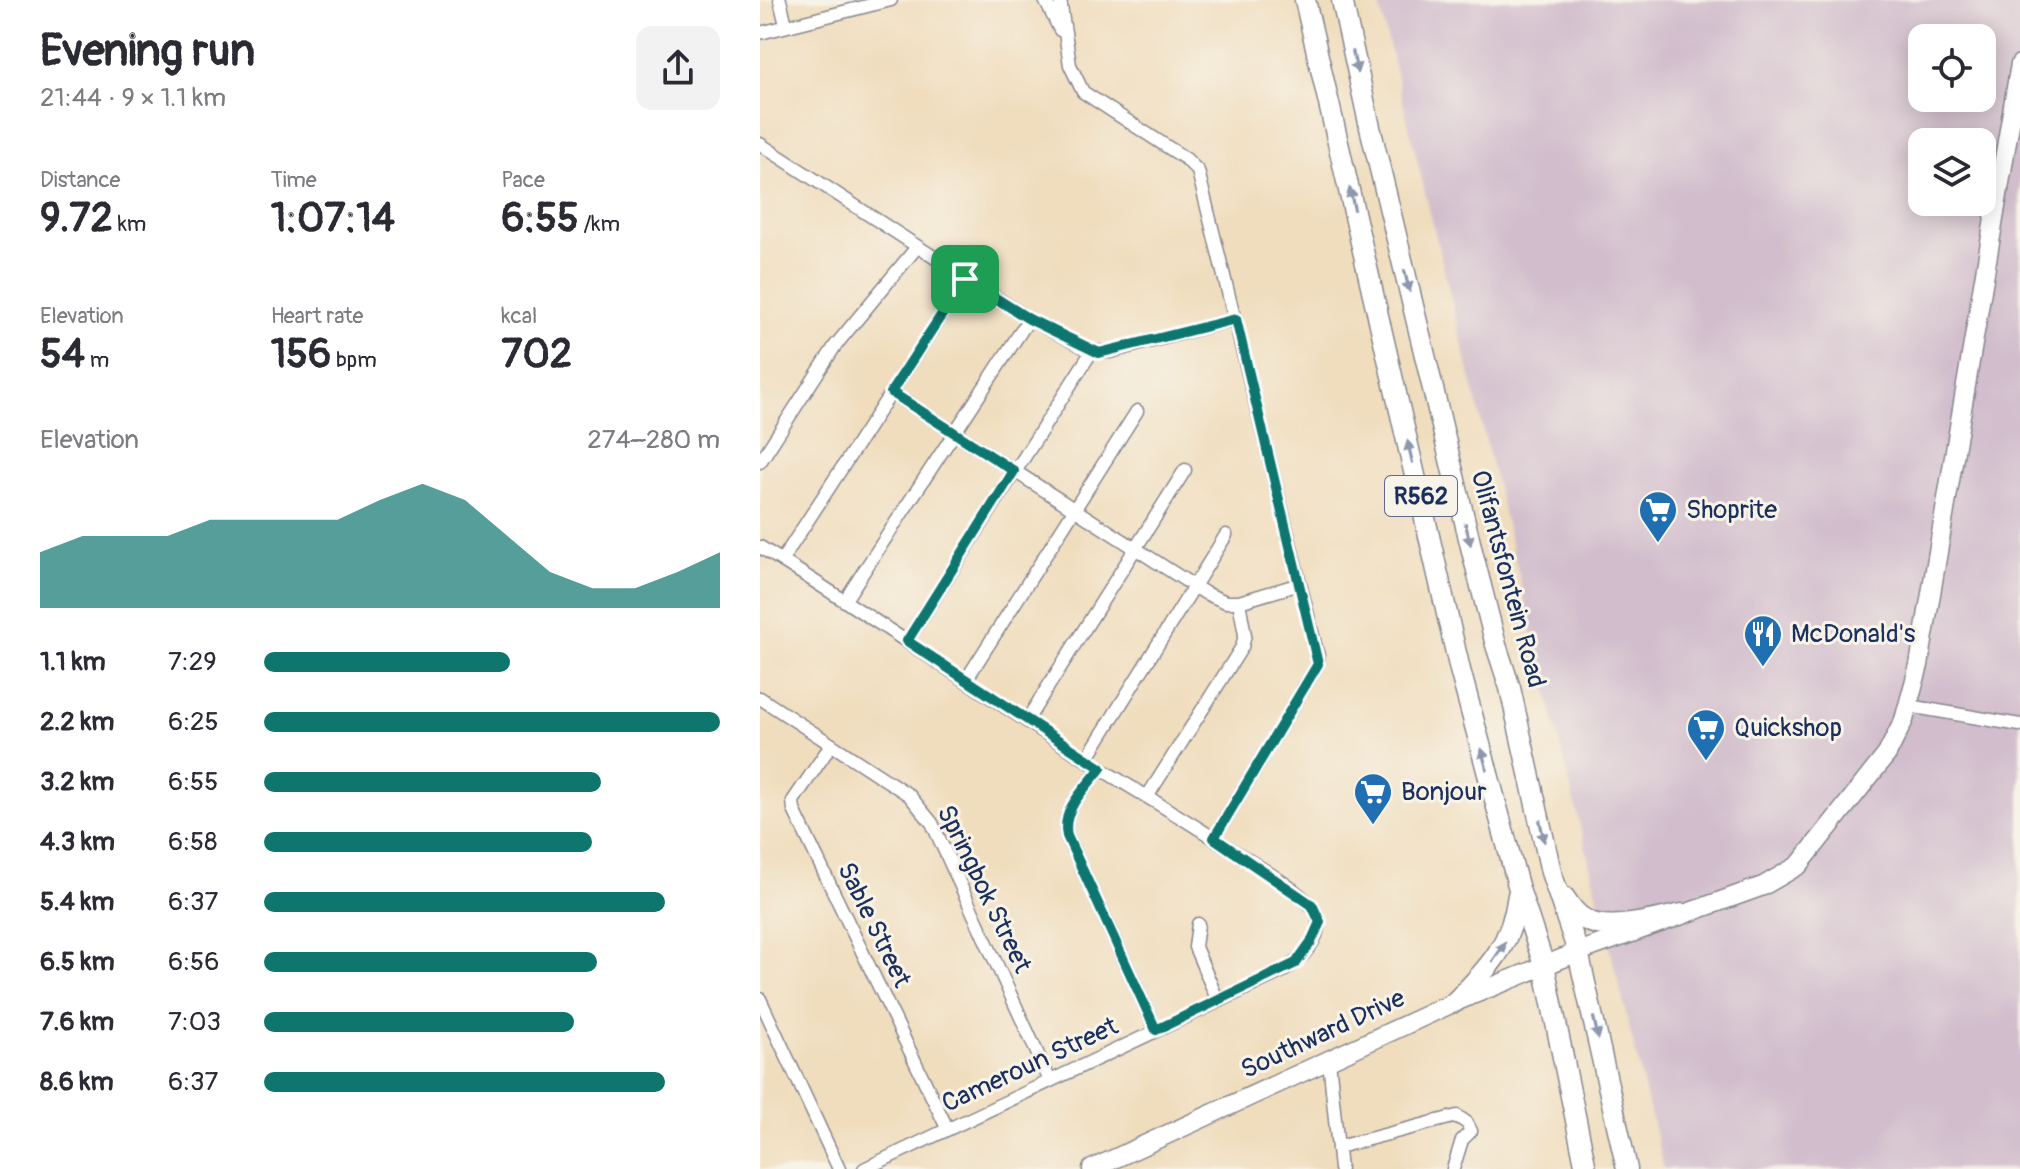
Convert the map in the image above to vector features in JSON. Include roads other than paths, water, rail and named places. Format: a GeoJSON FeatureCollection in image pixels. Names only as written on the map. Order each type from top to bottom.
{"type":"FeatureCollection","features":[{"type":"Feature","properties":{"kind":"main road","name":"R562"},"geometry":{"type":"LineString","coordinates":[[1305,0],[1460,670],[1519,889],[1544,965],[1586,1169]]}},
{"type":"Feature","properties":{"kind":"main road","name":"Olifantsfontein Road"},"geometry":{"type":"LineString","coordinates":[[1342,0],[1462,509],[1519,724],[1551,872],[1578,952],[1627,1169]]}},
{"type":"Feature","properties":{"kind":"main road"},"geometry":{"type":"LineString","coordinates":[[1551,872],[1577,914],[1596,925],[1609,926],[1682,914]]}},
{"type":"Feature","properties":{"kind":"main road"},"geometry":{"type":"LineString","coordinates":[[1455,1002],[1484,972],[1507,940],[1516,914],[1519,889]]}},
{"type":"Feature","properties":{"kind":"street"},"geometry":{"type":"LineString","coordinates":[[780,0],[786,25]]}},
{"type":"Feature","properties":{"kind":"street"},"geometry":{"type":"LineString","coordinates":[[760,33],[854,4],[891,0]]}},
{"type":"Feature","properties":{"kind":"street"},"geometry":{"type":"LineString","coordinates":[[1045,0],[1065,40]]}},
{"type":"Feature","properties":{"kind":"street"},"geometry":{"type":"LineString","coordinates":[[1060,0],[1073,75],[1083,92],[1197,168],[1318,664],[1214,838]]}},
{"type":"Feature","properties":{"kind":"street","name":"Southward Drive"},"geometry":{"type":"LineString","coordinates":[[1092,1169],[1455,1002],[1578,952],[1763,886],[1799,865],[1887,754],[1899,735],[1909,706],[1927,620],[2020,64]]}},
{"type":"Feature","properties":{"kind":"street"},"geometry":{"type":"LineString","coordinates":[[760,144],[1029,319],[1092,351],[1110,352],[1236,319]]}},
{"type":"Feature","properties":{"kind":"street"},"geometry":{"type":"LineString","coordinates":[[760,461],[835,346],[917,247]]}},
{"type":"Feature","properties":{"kind":"street"},"geometry":{"type":"LineString","coordinates":[[782,560],[965,279]]}},
{"type":"Feature","properties":{"kind":"street"},"geometry":{"type":"LineString","coordinates":[[845,600],[1029,319]]}},
{"type":"Feature","properties":{"kind":"street"},"geometry":{"type":"LineString","coordinates":[[907,641],[1092,351]]}},
{"type":"Feature","properties":{"kind":"street"},"geometry":{"type":"LineString","coordinates":[[891,392],[1215,599],[1239,602],[1300,584]]}},
{"type":"Feature","properties":{"kind":"street"},"geometry":{"type":"LineString","coordinates":[[966,680],[1137,411]]}},
{"type":"Feature","properties":{"kind":"street"},"geometry":{"type":"LineString","coordinates":[[1027,720],[1185,470]]}},
{"type":"Feature","properties":{"kind":"street"},"geometry":{"type":"LineString","coordinates":[[1086,760],[1226,535]]}},
{"type":"Feature","properties":{"kind":"street","name":"Cameroun Street"},"geometry":{"type":"LineString","coordinates":[[760,547],[1086,760],[1214,838],[1312,905],[1320,922],[1296,963],[864,1169]]}},
{"type":"Feature","properties":{"kind":"street"},"geometry":{"type":"LineString","coordinates":[[1147,797],[1242,647],[1245,635],[1239,602]]}},
{"type":"Feature","properties":{"kind":"street","name":"Springbok Street"},"geometry":{"type":"LineString","coordinates":[[760,698],[909,795],[932,823],[1050,1081]]}},
{"type":"Feature","properties":{"kind":"street"},"geometry":{"type":"LineString","coordinates":[[1909,706],[2020,725]]}},
{"type":"Feature","properties":{"kind":"street","name":"Sable Street"},"geometry":{"type":"LineString","coordinates":[[831,745],[793,805],[947,1128]]}},
{"type":"Feature","properties":{"kind":"street"},"geometry":{"type":"LineString","coordinates":[[1101,768],[1069,810],[1065,825],[1067,836],[1156,1030]]}},
{"type":"Feature","properties":{"kind":"street"},"geometry":{"type":"LineString","coordinates":[[1198,924],[1195,947],[1218,1001]]}},
{"type":"Feature","properties":{"kind":"street"},"geometry":{"type":"LineString","coordinates":[[760,999],[839,1169]]}},
{"type":"Feature","properties":{"kind":"street"},"geometry":{"type":"LineString","coordinates":[[1329,1060],[1340,1169]]}},
{"type":"Feature","properties":{"kind":"street"},"geometry":{"type":"LineString","coordinates":[[1338,1147],[1457,1116],[1467,1123],[1471,1131],[1462,1140],[1453,1169]]}},
{"type":"Feature","properties":{"kind":"place","name":"Shoprite"},"geometry":{"type":"Point","coordinates":[1658,544]}},
{"type":"Feature","properties":{"kind":"place","name":"McDonald's"},"geometry":{"type":"Point","coordinates":[1763,668]}},
{"type":"Feature","properties":{"kind":"place","name":"Quickshop"},"geometry":{"type":"Point","coordinates":[1706,762]}},
{"type":"Feature","properties":{"kind":"place","name":"Bonjour"},"geometry":{"type":"Point","coordinates":[1373,826]}}]}
